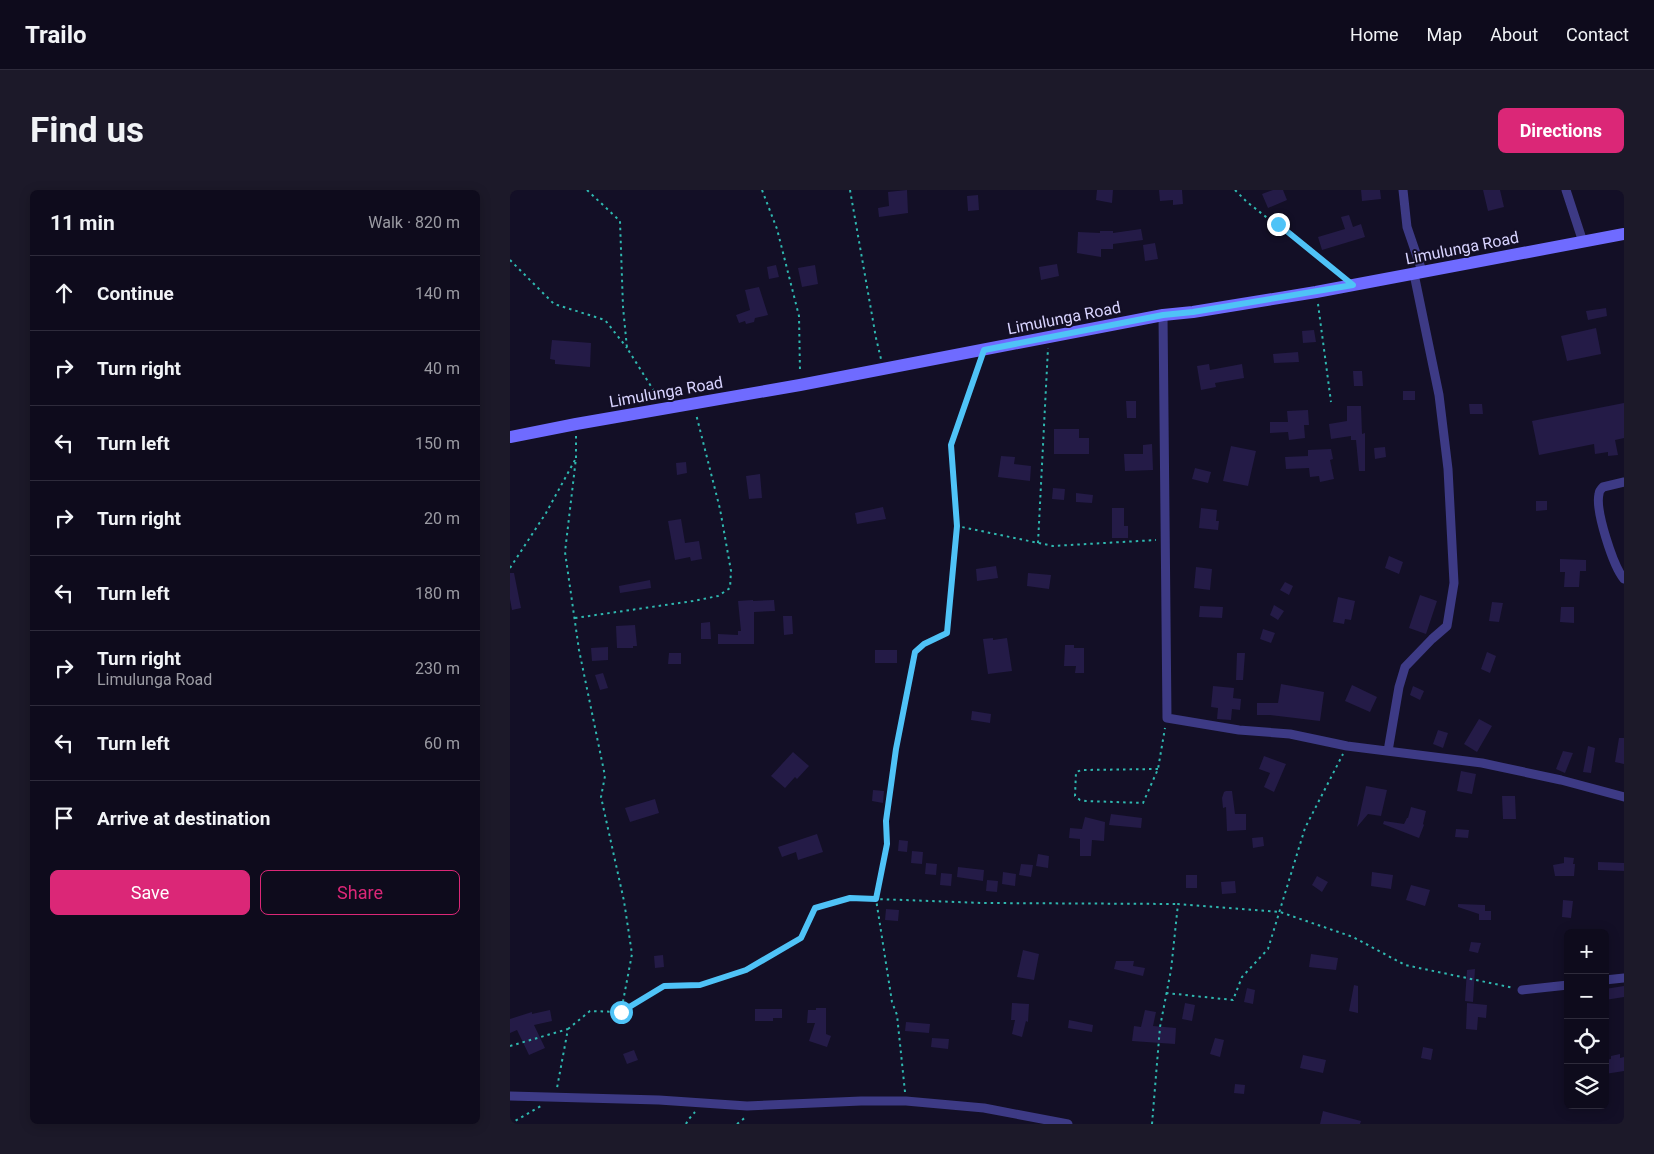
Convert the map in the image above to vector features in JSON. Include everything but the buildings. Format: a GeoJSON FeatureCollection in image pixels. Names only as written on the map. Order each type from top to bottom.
{"type":"FeatureCollection","features":[{"type":"Feature","properties":{"kind":"main road","name":"Limulunga Road"},"geometry":{"type":"LineString","coordinates":[[510,437],[800,385],[1163,315],[1316,292],[1624,234]]}},
{"type":"Feature","properties":{"kind":"street"},"geometry":{"type":"LineString","coordinates":[[1388,751],[1399,687],[1405,667],[1447,626],[1454,583],[1448,470],[1439,395],[1403,190]]}},
{"type":"Feature","properties":{"kind":"street"},"geometry":{"type":"LineString","coordinates":[[1566,190],[1584,242]]}},
{"type":"Feature","properties":{"kind":"street"},"geometry":{"type":"LineString","coordinates":[[1163,315],[1167,718],[1239,730],[1290,734],[1347,746],[1482,763],[1561,780],[1624,797]]}},
{"type":"Feature","properties":{"kind":"street"},"geometry":{"type":"LineString","coordinates":[[1624,482],[1603,487],[1599,493],[1604,533],[1613,559],[1624,579]]}},
{"type":"Feature","properties":{"kind":"street"},"geometry":{"type":"LineString","coordinates":[[1609,980],[1624,978]]}},
{"type":"Feature","properties":{"kind":"street"},"geometry":{"type":"LineString","coordinates":[[1522,990],[1564,985]]}},
{"type":"Feature","properties":{"kind":"street"},"geometry":{"type":"LineString","coordinates":[[510,1096],[659,1100],[747,1106],[906,1101],[984,1108],[1068,1124]]}},
{"type":"Feature","properties":{"kind":"path"},"geometry":{"type":"LineString","coordinates":[[587,190],[620,222],[623,307],[627,348]]}},
{"type":"Feature","properties":{"kind":"path"},"geometry":{"type":"LineString","coordinates":[[762,190],[777,230],[799,316],[800,385]]}},
{"type":"Feature","properties":{"kind":"path"},"geometry":{"type":"LineString","coordinates":[[850,190],[876,338],[884,368]]}},
{"type":"Feature","properties":{"kind":"path"},"geometry":{"type":"LineString","coordinates":[[1235,190],[1247,202],[1353,285]]}},
{"type":"Feature","properties":{"kind":"path"},"geometry":{"type":"LineString","coordinates":[[510,260],[554,304],[605,320],[627,348],[664,408]]}},
{"type":"Feature","properties":{"kind":"path"},"geometry":{"type":"LineString","coordinates":[[1316,292],[1331,402]]}},
{"type":"Feature","properties":{"kind":"path"},"geometry":{"type":"LineString","coordinates":[[1038,542],[1049,338]]}},
{"type":"Feature","properties":{"kind":"path"},"geometry":{"type":"LineString","coordinates":[[906,1101],[897,1015],[892,1002],[876,899],[887,844],[886,821],[896,749],[915,652],[924,644],[947,633],[957,526],[951,445],[984,350]]}},
{"type":"Feature","properties":{"kind":"path"},"geometry":{"type":"LineString","coordinates":[[574,618],[693,601],[718,596],[730,588],[731,571],[720,509],[694,404]]}},
{"type":"Feature","properties":{"kind":"path"},"geometry":{"type":"LineString","coordinates":[[576,424],[576,458],[564,552],[574,618],[605,776],[601,797],[624,902],[632,954],[621,1012]]}},
{"type":"Feature","properties":{"kind":"path"},"geometry":{"type":"LineString","coordinates":[[510,568],[546,513],[576,458]]}},
{"type":"Feature","properties":{"kind":"path"},"geometry":{"type":"LineString","coordinates":[[957,526],[1053,546],[1165,540]]}},
{"type":"Feature","properties":{"kind":"path"},"geometry":{"type":"LineString","coordinates":[[1158,769],[1082,770],[1076,772],[1075,796],[1080,800],[1086,801],[1143,803],[1158,769],[1167,718]]}},
{"type":"Feature","properties":{"kind":"path"},"geometry":{"type":"LineString","coordinates":[[1166,993],[1233,1000],[1242,977],[1268,949],[1305,828],[1347,746]]}},
{"type":"Feature","properties":{"kind":"path"},"geometry":{"type":"LineString","coordinates":[[510,1046],[568,1029],[590,1011],[621,1012],[664,986],[700,985],[746,970],[801,938],[815,908],[850,898],[983,902],[1178,904],[1280,912],[1353,937],[1405,965],[1522,990]]}},
{"type":"Feature","properties":{"kind":"path"},"geometry":{"type":"LineString","coordinates":[[1152,1124],[1160,1027],[1171,970],[1178,904]]}},
{"type":"Feature","properties":{"kind":"path"},"geometry":{"type":"LineString","coordinates":[[510,1124],[555,1098],[568,1029]]}},
{"type":"Feature","properties":{"kind":"route"},"geometry":{"type":"LineString","coordinates":[[621,1012],[664,986],[700,985],[746,970],[801,938],[815,908],[850,898],[876,899],[887,844],[886,821],[896,749],[915,652],[924,644],[947,633],[957,526],[951,445],[984,350],[1163,315],[1193,312],[1353,285],[1278,224]]}}]}
